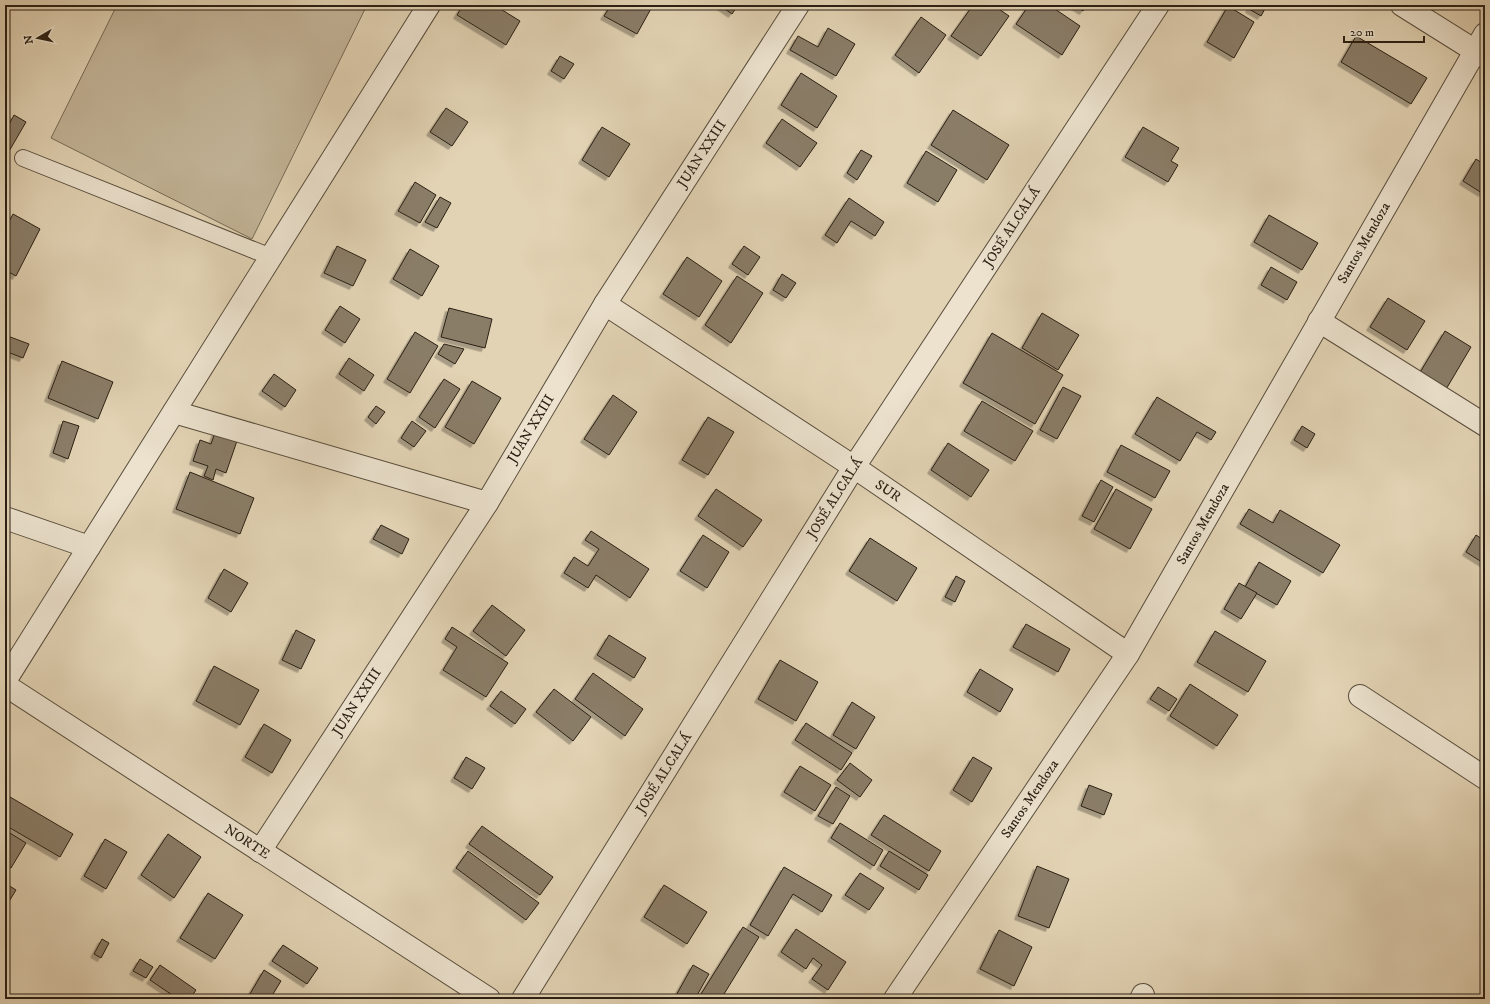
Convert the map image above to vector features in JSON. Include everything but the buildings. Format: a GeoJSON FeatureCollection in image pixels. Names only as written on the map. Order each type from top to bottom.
{"type":"FeatureCollection","features":[{"type":"Feature","properties":{"kind":"street"},"geometry":{"type":"LineString","coordinates":[[5,681],[429,5]]}},
{"type":"Feature","properties":{"kind":"street","name":"JUAN XXIII"},"geometry":{"type":"LineString","coordinates":[[260,851],[487,503],[605,304],[798,5]]}},
{"type":"Feature","properties":{"kind":"street","name":"JOSÉ ALCALÁ"},"geometry":{"type":"LineString","coordinates":[[523,999],[854,467],[1158,5]]}},
{"type":"Feature","properties":{"kind":"street"},"geometry":{"type":"LineString","coordinates":[[1402,5],[1482,47]]}},
{"type":"Feature","properties":{"kind":"street","name":"Santos Mendoza"},"geometry":{"type":"LineString","coordinates":[[895,999],[1128,654],[1319,321],[1482,47]]}},
{"type":"Feature","properties":{"kind":"street","name":"SUR"},"geometry":{"type":"LineString","coordinates":[[605,304],[854,467],[1128,654]]}},
{"type":"Feature","properties":{"kind":"street"},"geometry":{"type":"LineString","coordinates":[[1319,321],[1485,425]]}},
{"type":"Feature","properties":{"kind":"street"},"geometry":{"type":"LineString","coordinates":[[174,412],[487,503]]}},
{"type":"Feature","properties":{"kind":"street"},"geometry":{"type":"LineString","coordinates":[[5,518],[89,547]]}},
{"type":"Feature","properties":{"kind":"street","name":"NORTE"},"geometry":{"type":"LineString","coordinates":[[5,685],[489,999]]}},
{"type":"Feature","properties":{"kind":"street"},"geometry":{"type":"LineString","coordinates":[[1360,696],[1485,778]]}},
{"type":"Feature","properties":{"kind":"lane"},"geometry":{"type":"LineString","coordinates":[[23,158],[271,257]]}},
{"type":"Feature","properties":{"kind":"shaded area"},"geometry":{"type":"Polygon","coordinates":[[[117,5],[367,5],[252,239],[51,138],[117,5]]]}}]}
